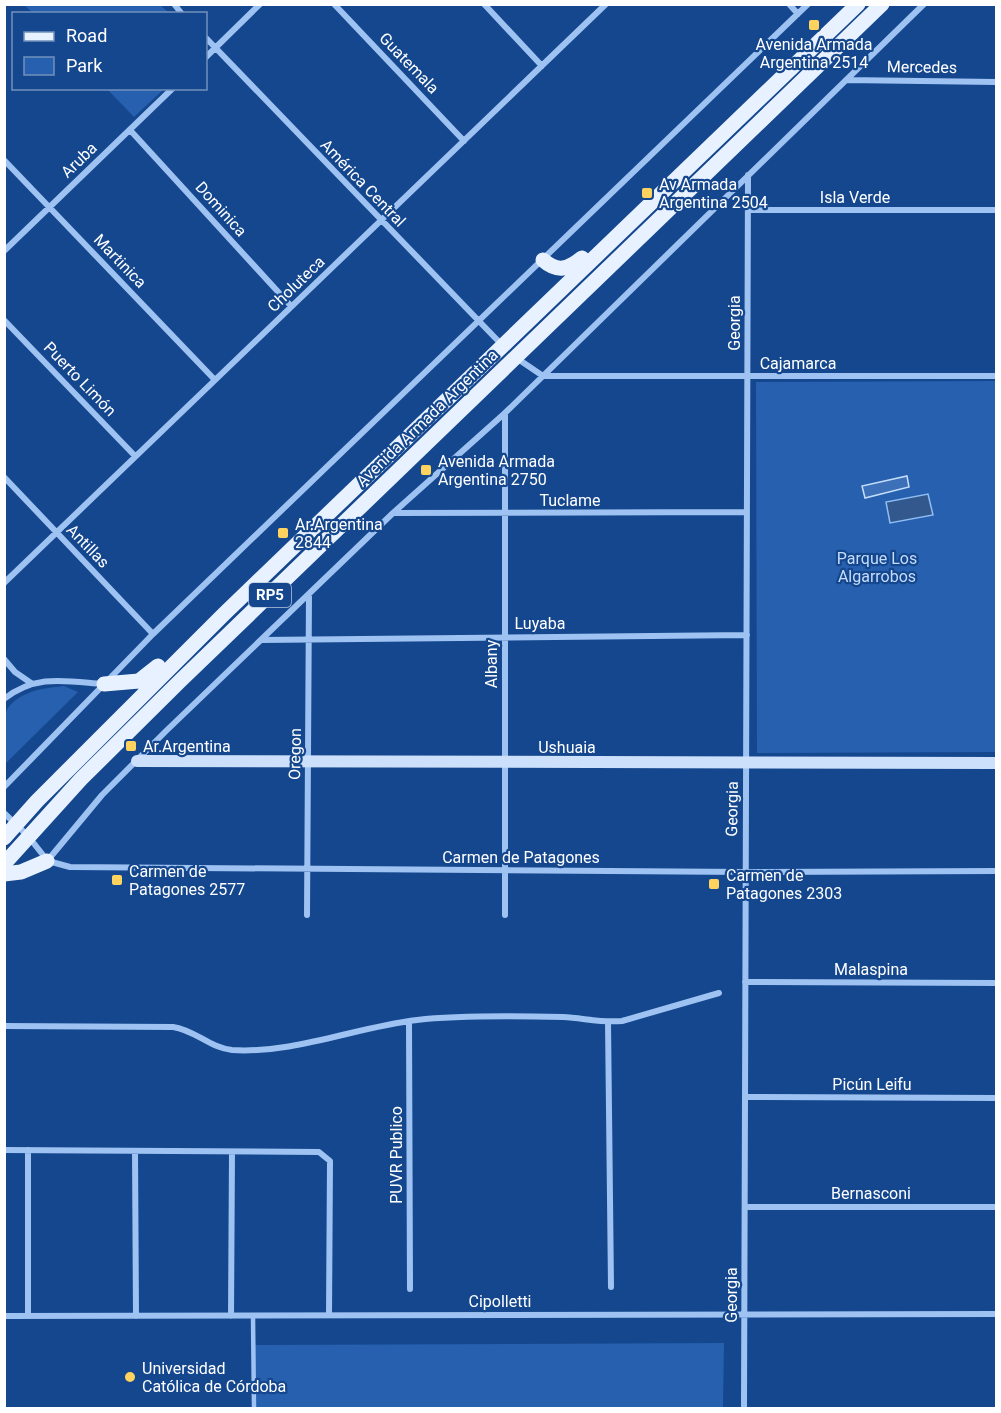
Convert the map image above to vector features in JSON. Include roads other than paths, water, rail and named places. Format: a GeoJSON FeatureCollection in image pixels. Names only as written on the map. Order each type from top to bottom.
{"type":"FeatureCollection","features":[{"type":"Feature","properties":{"kind":"main road","name":"Avenida Armada Argentina"},"geometry":{"type":"LineString","coordinates":[[4,838],[224,614],[858,4]]}},
{"type":"Feature","properties":{"kind":"main road","name":"Avenida Armada Argentina"},"geometry":{"type":"LineString","coordinates":[[4,864],[81,779],[188,673],[882,4]]}},
{"type":"Feature","properties":{"kind":"main road"},"geometry":{"type":"LineString","coordinates":[[543,260],[557,269],[564,269],[623,228]]}},
{"type":"Feature","properties":{"kind":"main road"},"geometry":{"type":"LineString","coordinates":[[104,684],[138,681],[145,678],[205,624],[224,614]]}},
{"type":"Feature","properties":{"kind":"main road","name":"Ushuaia"},"geometry":{"type":"LineString","coordinates":[[137,761],[309,764],[996,764]]}},
{"type":"Feature","properties":{"kind":"main road"},"geometry":{"type":"LineString","coordinates":[[4,874],[21,872],[47,861]]}},
{"type":"Feature","properties":{"kind":"street"},"geometry":{"type":"LineString","coordinates":[[207,56],[260,4]]}},
{"type":"Feature","properties":{"kind":"street","name":"Guatemala"},"geometry":{"type":"LineString","coordinates":[[334,4],[464,141]]}},
{"type":"Feature","properties":{"kind":"street"},"geometry":{"type":"LineString","coordinates":[[484,4],[542,66]]}},
{"type":"Feature","properties":{"kind":"street","name":"Choluteca"},"geometry":{"type":"LineString","coordinates":[[4,583],[606,4]]}},
{"type":"Feature","properties":{"kind":"street"},"geometry":{"type":"LineString","coordinates":[[789,4],[798,14]]}},
{"type":"Feature","properties":{"kind":"street"},"geometry":{"type":"LineString","coordinates":[[4,787],[153,634],[808,4]]}},
{"type":"Feature","properties":{"kind":"street"},"geometry":{"type":"LineString","coordinates":[[4,813],[28,836],[47,861],[102,795],[393,513],[505,413],[924,4]]}},
{"type":"Feature","properties":{"kind":"street","name":"América Central"},"geometry":{"type":"LineString","coordinates":[[207,39],[380,222],[503,345]]}},
{"type":"Feature","properties":{"kind":"street","name":"Mercedes"},"geometry":{"type":"LineString","coordinates":[[846,80],[996,82]]}},
{"type":"Feature","properties":{"kind":"street","name":"Aruba"},"geometry":{"type":"LineString","coordinates":[[4,251],[171,90]]}},
{"type":"Feature","properties":{"kind":"street","name":"Dominica"},"geometry":{"type":"LineString","coordinates":[[130,130],[291,306]]}},
{"type":"Feature","properties":{"kind":"street","name":"Martinica"},"geometry":{"type":"LineString","coordinates":[[4,160],[215,380]]}},
{"type":"Feature","properties":{"kind":"street"},"geometry":{"type":"LineString","coordinates":[[748,176],[748,210]]}},
{"type":"Feature","properties":{"kind":"street","name":"Isla Verde"},"geometry":{"type":"LineString","coordinates":[[748,210],[996,210]]}},
{"type":"Feature","properties":{"kind":"street","name":"Georgia"},"geometry":{"type":"LineString","coordinates":[[744,1408],[747,1097],[745,872],[748,210]]}},
{"type":"Feature","properties":{"kind":"street","name":"Puerto Limón"},"geometry":{"type":"LineString","coordinates":[[4,320],[135,456]]}},
{"type":"Feature","properties":{"kind":"street"},"geometry":{"type":"LineString","coordinates":[[503,345],[516,358],[543,376]]}},
{"type":"Feature","properties":{"kind":"street","name":"Cajamarca"},"geometry":{"type":"LineString","coordinates":[[543,376],[996,376]]}},
{"type":"Feature","properties":{"kind":"street","name":"Albany"},"geometry":{"type":"LineString","coordinates":[[505,413],[505,915]]}},
{"type":"Feature","properties":{"kind":"street","name":"Antillas"},"geometry":{"type":"LineString","coordinates":[[4,477],[153,634]]}},
{"type":"Feature","properties":{"kind":"street","name":"Tuclame"},"geometry":{"type":"LineString","coordinates":[[393,513],[747,512]]}},
{"type":"Feature","properties":{"kind":"street","name":"Oregon"},"geometry":{"type":"LineString","coordinates":[[308,915],[309,594]]}},
{"type":"Feature","properties":{"kind":"street","name":"Luyaba"},"geometry":{"type":"LineString","coordinates":[[261,640],[747,635]]}},
{"type":"Feature","properties":{"kind":"street"},"geometry":{"type":"LineString","coordinates":[[4,659],[15,672],[31,683]]}},
{"type":"Feature","properties":{"kind":"street"},"geometry":{"type":"LineString","coordinates":[[4,699],[31,683],[63,680],[104,684]]}},
{"type":"Feature","properties":{"kind":"street","name":"Carmen de Patagones"},"geometry":{"type":"LineString","coordinates":[[47,861],[70,867],[745,872],[996,871]]}},
{"type":"Feature","properties":{"kind":"street","name":"Malaspina"},"geometry":{"type":"LineString","coordinates":[[745,982],[996,983]]}},
{"type":"Feature","properties":{"kind":"street"},"geometry":{"type":"LineString","coordinates":[[4,1026],[173,1027],[188,1029],[216,1047],[240,1050],[286,1045],[409,1021],[564,1017],[608,1022],[622,1021],[719,993]]}},
{"type":"Feature","properties":{"kind":"street","name":"PUVR Publico"},"geometry":{"type":"LineString","coordinates":[[409,1021],[410,1289]]}},
{"type":"Feature","properties":{"kind":"street"},"geometry":{"type":"LineString","coordinates":[[608,1022],[611,1287]]}},
{"type":"Feature","properties":{"kind":"street","name":"Picún Leifu"},"geometry":{"type":"LineString","coordinates":[[747,1097],[996,1098]]}},
{"type":"Feature","properties":{"kind":"street"},"geometry":{"type":"LineString","coordinates":[[4,1150],[319,1152],[327,1156],[330,1161],[329,1315]]}},
{"type":"Feature","properties":{"kind":"street"},"geometry":{"type":"LineString","coordinates":[[28,1150],[28,1316]]}},
{"type":"Feature","properties":{"kind":"street"},"geometry":{"type":"LineString","coordinates":[[135,1151],[136,1316]]}},
{"type":"Feature","properties":{"kind":"street"},"geometry":{"type":"LineString","coordinates":[[231,1316],[232,1152]]}},
{"type":"Feature","properties":{"kind":"street","name":"Bernasconi"},"geometry":{"type":"LineString","coordinates":[[745,1207],[996,1207]]}},
{"type":"Feature","properties":{"kind":"street","name":"Cipolletti"},"geometry":{"type":"LineString","coordinates":[[4,1316],[996,1314]]}},
{"type":"Feature","properties":{"kind":"lane"},"geometry":{"type":"LineString","coordinates":[[253,1316],[254,1408]]}},
{"type":"Feature","properties":{"kind":"place","name":"Avenida Armada Argentina 2514"},"geometry":{"type":"Point","coordinates":[814,25]}},
{"type":"Feature","properties":{"kind":"place","name":"Av Armada Argentina 2504"},"geometry":{"type":"Point","coordinates":[647,193]}},
{"type":"Feature","properties":{"kind":"place","name":"Avenida Armada Argentina 2750"},"geometry":{"type":"Point","coordinates":[426,470]}},
{"type":"Feature","properties":{"kind":"place","name":"Ar.Argentina 2844"},"geometry":{"type":"Point","coordinates":[283,533]}},
{"type":"Feature","properties":{"kind":"place","name":"Ar.Argentina"},"geometry":{"type":"Point","coordinates":[131,746]}},
{"type":"Feature","properties":{"kind":"place","name":"Carmen de Patagones 2577"},"geometry":{"type":"Point","coordinates":[117,880]}},
{"type":"Feature","properties":{"kind":"place","name":"Carmen de Patagones 2303"},"geometry":{"type":"Point","coordinates":[714,884]}},
{"type":"Feature","properties":{"kind":"place","name":"Universidad Católica de Córdoba"},"geometry":{"type":"Point","coordinates":[130,1377]}},
{"type":"Feature","properties":{"kind":"park label","name":"Parque Los Algarrobos"},"geometry":{"type":"Point","coordinates":[877,567]}}]}
